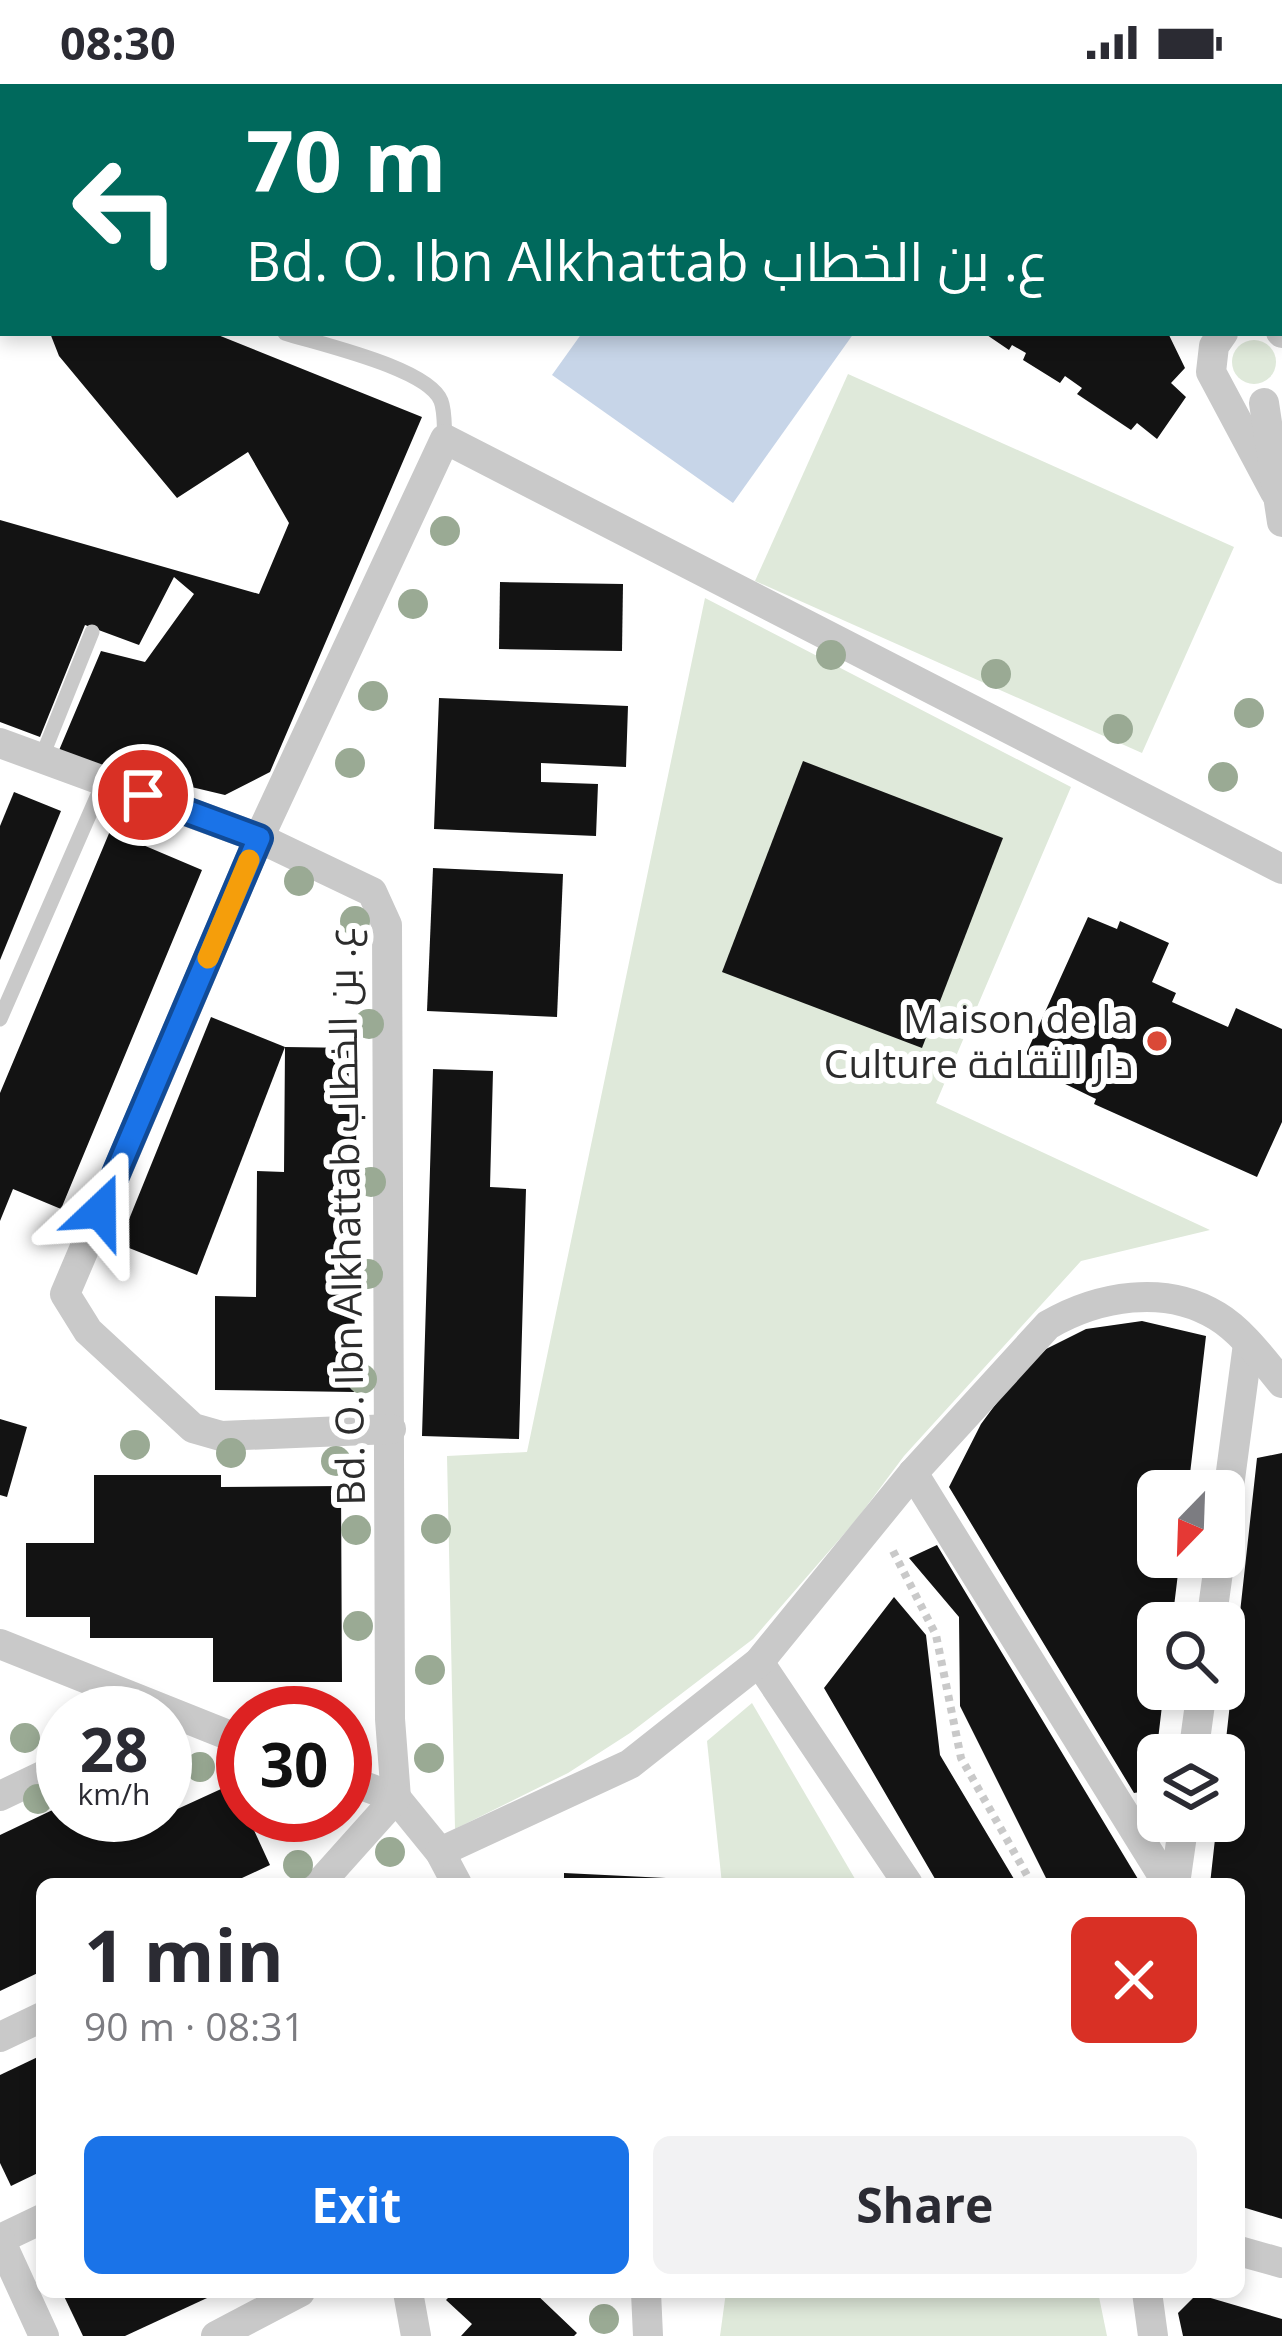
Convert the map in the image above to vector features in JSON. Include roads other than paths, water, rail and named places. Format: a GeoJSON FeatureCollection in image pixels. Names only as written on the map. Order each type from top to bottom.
{"type":"FeatureCollection","features":[{"type":"Feature","properties":{"kind":"street"},"geometry":{"type":"LineString","coordinates":[[1217,346],[1211,372],[1278,507]]}},
{"type":"Feature","properties":{"kind":"street"},"geometry":{"type":"LineString","coordinates":[[1223,393],[1242,403],[1277,396],[1278,507]]}},
{"type":"Feature","properties":{"kind":"street"},"geometry":{"type":"LineString","coordinates":[[391,1429],[221,1436],[194,1427],[88,1331],[65,1294],[259,838],[445,439],[1282,869]]}},
{"type":"Feature","properties":{"kind":"street","name":"Bd. O. Ibn Alkhattab ع. بن الخطاب"},"geometry":{"type":"LineString","coordinates":[[0,743],[259,838],[372,892],[388,925],[390,1719],[396,1798]]}},
{"type":"Feature","properties":{"kind":"street"},"geometry":{"type":"LineString","coordinates":[[440,1852],[630,1764],[758,1662],[914,1473],[1048,1324],[1077,1308],[1126,1299],[1177,1299],[1218,1316],[1282,1383]]}},
{"type":"Feature","properties":{"kind":"street"},"geometry":{"type":"LineString","coordinates":[[1232,1470],[1249,1344]]}},
{"type":"Feature","properties":{"kind":"street"},"geometry":{"type":"LineString","coordinates":[[914,1473],[1167,1878]]}},
{"type":"Feature","properties":{"kind":"street"},"geometry":{"type":"LineString","coordinates":[[0,1644],[99,1686]]}},
{"type":"Feature","properties":{"kind":"street"},"geometry":{"type":"LineString","coordinates":[[758,1662],[904,1878]]}},
{"type":"Feature","properties":{"kind":"street"},"geometry":{"type":"LineString","coordinates":[[0,1796],[36,1779]]}},
{"type":"Feature","properties":{"kind":"street"},"geometry":{"type":"LineString","coordinates":[[372,1789],[396,1798],[440,1852],[454,1878]]}},
{"type":"Feature","properties":{"kind":"street"},"geometry":{"type":"LineString","coordinates":[[324,1878],[396,1798]]}},
{"type":"Feature","properties":{"kind":"street"},"geometry":{"type":"LineString","coordinates":[[1172,1878],[1180,1842]]}},
{"type":"Feature","properties":{"kind":"street"},"geometry":{"type":"LineString","coordinates":[[0,2038],[36,2021]]}},
{"type":"Feature","properties":{"kind":"street"},"geometry":{"type":"LineString","coordinates":[[36,2222],[0,2240],[44,2336]]}},
{"type":"Feature","properties":{"kind":"street"},"geometry":{"type":"LineString","coordinates":[[1245,2253],[1282,2264]]}},
{"type":"Feature","properties":{"kind":"street"},"geometry":{"type":"LineString","coordinates":[[217,2336],[289,2298]]}},
{"type":"Feature","properties":{"kind":"street"},"geometry":{"type":"LineString","coordinates":[[410,2298],[416,2336]]}},
{"type":"Feature","properties":{"kind":"street"},"geometry":{"type":"LineString","coordinates":[[646,2298],[648,2336]]}},
{"type":"Feature","properties":{"kind":"street"},"geometry":{"type":"LineString","coordinates":[[1148,2298],[1153,2336]]}},
{"type":"Feature","properties":{"kind":"lane"},"geometry":{"type":"LineString","coordinates":[[294,336],[410,374],[441,400],[445,439]]}},
{"type":"Feature","properties":{"kind":"lane"},"geometry":{"type":"LineString","coordinates":[[41,759],[92,632]]}},
{"type":"Feature","properties":{"kind":"lane"},"geometry":{"type":"LineString","coordinates":[[0,1019],[104,781]]}},
{"type":"Feature","properties":{"kind":"water"},"geometry":{"type":"Polygon","coordinates":[[[580,336],[852,336],[733,503],[552,375],[580,336]]]}},
{"type":"Feature","properties":{"kind":"place","name":"Maison de la Culture دار الثقافة"},"geometry":{"type":"Point","coordinates":[1157,1041]}}]}
